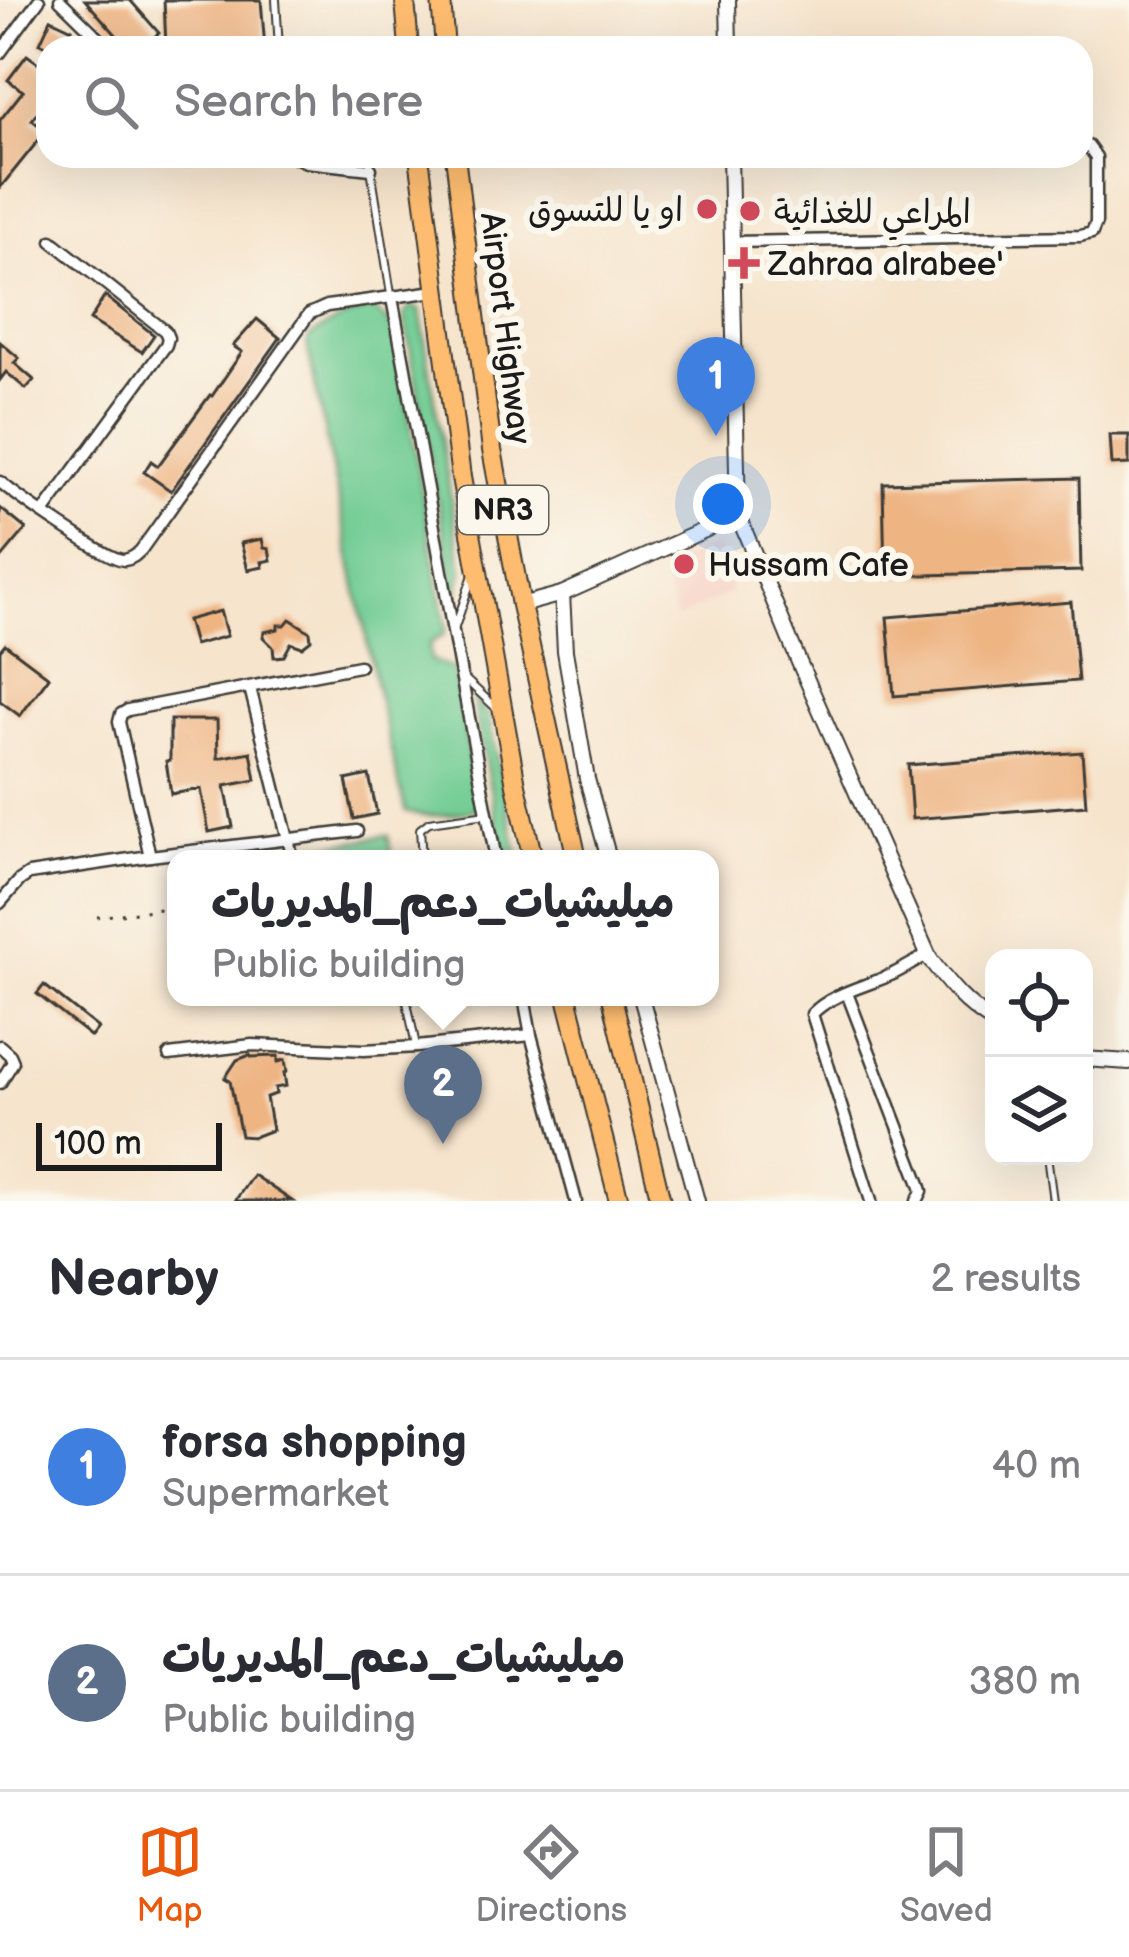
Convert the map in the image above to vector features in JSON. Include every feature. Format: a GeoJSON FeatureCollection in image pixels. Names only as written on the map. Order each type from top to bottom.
{"type":"FeatureCollection","features":[{"type":"Feature","properties":{"kind":"highway"},"geometry":{"type":"LineString","coordinates":[[405,0],[408,36]]}},
{"type":"Feature","properties":{"kind":"highway"},"geometry":{"type":"LineString","coordinates":[[441,0],[444,36]]}},
{"type":"Feature","properties":{"kind":"highway","name":"Airport Highway"},"geometry":{"type":"LineString","coordinates":[[420,168],[460,477],[531,850]]}},
{"type":"Feature","properties":{"kind":"highway","name":"Airport Highway"},"geometry":{"type":"LineString","coordinates":[[457,168],[492,450],[575,850]]}},
{"type":"Feature","properties":{"kind":"highway"},"geometry":{"type":"LineString","coordinates":[[569,1006],[619,1201]]}},
{"type":"Feature","properties":{"kind":"highway"},"geometry":{"type":"LineString","coordinates":[[614,1006],[662,1201]]}},
{"type":"Feature","properties":{"kind":"street"},"geometry":{"type":"LineString","coordinates":[[0,53],[39,0]]}},
{"type":"Feature","properties":{"kind":"street"},"geometry":{"type":"LineString","coordinates":[[60,0],[97,36]]}},
{"type":"Feature","properties":{"kind":"street"},"geometry":{"type":"LineString","coordinates":[[728,0],[729,36]]}},
{"type":"Feature","properties":{"kind":"street"},"geometry":{"type":"LineString","coordinates":[[731,242],[1080,236],[1092,232],[1096,223],[1093,153]]}},
{"type":"Feature","properties":{"kind":"street"},"geometry":{"type":"LineString","coordinates":[[730,168],[738,514],[928,954],[952,988],[985,1017]]}},
{"type":"Feature","properties":{"kind":"street"},"geometry":{"type":"LineString","coordinates":[[43,513],[168,338],[52,242]]}},
{"type":"Feature","properties":{"kind":"street"},"geometry":{"type":"LineString","coordinates":[[0,482],[117,559],[133,557],[309,314],[327,306],[435,291]]}},
{"type":"Feature","properties":{"kind":"street"},"geometry":{"type":"LineString","coordinates":[[392,298],[494,850]]}},
{"type":"Feature","properties":{"kind":"street"},"geometry":{"type":"LineString","coordinates":[[521,605],[562,594],[738,514]]}},
{"type":"Feature","properties":{"kind":"street"},"geometry":{"type":"LineString","coordinates":[[562,594],[565,651],[587,779],[607,850]]}},
{"type":"Feature","properties":{"kind":"street"},"geometry":{"type":"LineString","coordinates":[[150,856],[121,714],[359,666]]}},
{"type":"Feature","properties":{"kind":"street"},"geometry":{"type":"LineString","coordinates":[[250,688],[290,850]]}},
{"type":"Feature","properties":{"kind":"street"},"geometry":{"type":"LineString","coordinates":[[198,850],[356,831]]}},
{"type":"Feature","properties":{"kind":"street"},"geometry":{"type":"LineString","coordinates":[[0,903],[29,874],[167,854]]}},
{"type":"Feature","properties":{"kind":"street"},"geometry":{"type":"LineString","coordinates":[[872,1201],[812,1014],[928,954]]}},
{"type":"Feature","properties":{"kind":"street"},"geometry":{"type":"LineString","coordinates":[[848,993],[920,1184],[917,1201]]}},
{"type":"Feature","properties":{"kind":"street"},"geometry":{"type":"LineString","coordinates":[[526,1006],[577,1201]]}},
{"type":"Feature","properties":{"kind":"street"},"geometry":{"type":"LineString","coordinates":[[643,1006],[697,1201]]}},
{"type":"Feature","properties":{"kind":"street"},"geometry":{"type":"LineString","coordinates":[[169,1055],[252,1046],[364,1050],[532,1035]]}},
{"type":"Feature","properties":{"kind":"street"},"geometry":{"type":"LineString","coordinates":[[0,1046],[13,1062],[0,1083]]}},
{"type":"Feature","properties":{"kind":"street"},"geometry":{"type":"LineString","coordinates":[[1093,1059],[1129,1062]]}},
{"type":"Feature","properties":{"kind":"lane"},"geometry":{"type":"LineString","coordinates":[[276,0],[278,36]]}},
{"type":"Feature","properties":{"kind":"lane"},"geometry":{"type":"LineString","coordinates":[[371,168],[392,298]]}},
{"type":"Feature","properties":{"kind":"lane"},"geometry":{"type":"LineString","coordinates":[[453,633],[476,566]]}},
{"type":"Feature","properties":{"kind":"lane"},"geometry":{"type":"LineString","coordinates":[[459,672],[504,716]]}},
{"type":"Feature","properties":{"kind":"lane"},"geometry":{"type":"LineString","coordinates":[[421,850],[420,830],[429,822],[487,814]]}},
{"type":"Feature","properties":{"kind":"lane"},"geometry":{"type":"LineString","coordinates":[[408,1006],[417,1047]]}},
{"type":"Feature","properties":{"kind":"lane"},"geometry":{"type":"LineString","coordinates":[[1048,1165],[1053,1201]]}},
{"type":"Feature","properties":{"kind":"path"},"geometry":{"type":"LineString","coordinates":[[97,917],[167,908]]}},
{"type":"Feature","properties":{"kind":"shaded area"},"geometry":{"type":"Polygon","coordinates":[[[718,543],[731,592],[676,620],[661,566],[718,543]]]}},
{"type":"Feature","properties":{"kind":"green space"},"geometry":{"type":"Polygon","coordinates":[[[411,306],[421,315],[463,572],[456,600],[404,315],[411,306]]]}},
{"type":"Feature","properties":{"kind":"green space"},"geometry":{"type":"Polygon","coordinates":[[[374,310],[393,326],[446,627],[429,644],[431,660],[454,670],[477,805],[459,813],[406,812],[307,344],[309,337],[340,319],[374,310]]]}},
{"type":"Feature","properties":{"kind":"green space"},"geometry":{"type":"Polygon","coordinates":[[[472,694],[488,717],[517,850],[502,850],[472,694]]]}},
{"type":"Feature","properties":{"kind":"green space"},"geometry":{"type":"Polygon","coordinates":[[[388,835],[390,850],[315,850],[388,835]]]}},
{"type":"Feature","properties":{"kind":"building"},"geometry":{"type":"Polygon","coordinates":[[[85,0],[130,0],[159,33],[117,36],[85,0]]]}},
{"type":"Feature","properties":{"kind":"building"},"geometry":{"type":"Polygon","coordinates":[[[164,0],[261,0],[264,36],[166,36],[164,0]]]}},
{"type":"Feature","properties":{"kind":"building"},"geometry":{"type":"Polygon","coordinates":[[[51,19],[72,29],[71,36],[43,36],[51,19]]]}},
{"type":"Feature","properties":{"kind":"building"},"geometry":{"type":"Polygon","coordinates":[[[27,55],[36,61],[36,114],[32,120],[36,143],[0,188],[0,120],[23,91],[8,80],[27,55]]]}},
{"type":"Feature","properties":{"kind":"building"},"geometry":{"type":"Polygon","coordinates":[[[105,296],[154,335],[142,352],[90,320],[105,296]]]}},
{"type":"Feature","properties":{"kind":"building"},"geometry":{"type":"Polygon","coordinates":[[[257,319],[280,338],[171,491],[144,472],[151,461],[158,466],[212,396],[242,352],[233,346],[257,319]]]}},
{"type":"Feature","properties":{"kind":"building"},"geometry":{"type":"Polygon","coordinates":[[[0,342],[34,380],[26,389],[6,372],[0,380],[0,342]]]}},
{"type":"Feature","properties":{"kind":"building"},"geometry":{"type":"Polygon","coordinates":[[[1110,435],[1129,435],[1129,464],[1112,465],[1110,435]]]}},
{"type":"Feature","properties":{"kind":"building"},"geometry":{"type":"Polygon","coordinates":[[[1079,478],[1081,571],[885,576],[883,483],[1079,478]]]}},
{"type":"Feature","properties":{"kind":"building"},"geometry":{"type":"Polygon","coordinates":[[[0,508],[26,529],[0,560],[0,508]]]}},
{"type":"Feature","properties":{"kind":"building"},"geometry":{"type":"Polygon","coordinates":[[[262,539],[271,560],[248,570],[241,543],[262,539]]]}},
{"type":"Feature","properties":{"kind":"building"},"geometry":{"type":"Polygon","coordinates":[[[1071,602],[1078,681],[894,696],[887,617],[1071,602]]]}},
{"type":"Feature","properties":{"kind":"building"},"geometry":{"type":"Polygon","coordinates":[[[220,611],[227,636],[194,645],[187,620],[220,611]]]}},
{"type":"Feature","properties":{"kind":"building"},"geometry":{"type":"Polygon","coordinates":[[[290,619],[310,632],[311,640],[302,647],[291,643],[284,656],[274,657],[264,632],[290,619]]]}},
{"type":"Feature","properties":{"kind":"building"},"geometry":{"type":"Polygon","coordinates":[[[5,644],[49,677],[20,716],[0,701],[0,650],[5,644]]]}},
{"type":"Feature","properties":{"kind":"building"},"geometry":{"type":"Polygon","coordinates":[[[170,720],[217,720],[218,758],[251,752],[256,780],[225,786],[233,827],[209,832],[201,789],[171,794],[166,761],[170,760],[170,720]]]}},
{"type":"Feature","properties":{"kind":"building"},"geometry":{"type":"Polygon","coordinates":[[[1082,752],[1086,805],[912,819],[908,765],[1082,752]]]}},
{"type":"Feature","properties":{"kind":"building"},"geometry":{"type":"Polygon","coordinates":[[[369,775],[377,814],[354,819],[346,780],[369,775]]]}},
{"type":"Feature","properties":{"kind":"building"},"geometry":{"type":"Polygon","coordinates":[[[44,985],[98,1028],[91,1037],[37,994],[44,985]]]}},
{"type":"Feature","properties":{"kind":"building"},"geometry":{"type":"Polygon","coordinates":[[[250,1055],[278,1056],[278,1062],[285,1060],[287,1072],[286,1086],[266,1097],[272,1130],[254,1137],[241,1136],[230,1081],[225,1078],[237,1060],[250,1055]]]}},
{"type":"Feature","properties":{"kind":"building"},"geometry":{"type":"Polygon","coordinates":[[[253,1175],[292,1201],[235,1201],[253,1175]]]}},
{"type":"Feature","properties":{"kind":"place","name":"او يا للتسوق"},"geometry":{"type":"Point","coordinates":[707,209]}},
{"type":"Feature","properties":{"kind":"place","name":"المراعي للغذائية"},"geometry":{"type":"Point","coordinates":[750,211]}},
{"type":"Feature","properties":{"kind":"place","name":"Zahraa alrabee'"},"geometry":{"type":"Point","coordinates":[744,263]}},
{"type":"Feature","properties":{"kind":"place","name":"forsa shopping"},"geometry":{"type":"Point","coordinates":[716,436]}},
{"type":"Feature","properties":{"kind":"place","name":"Hussam Cafe"},"geometry":{"type":"Point","coordinates":[684,564]}},
{"type":"Feature","properties":{"kind":"place","name":"ميليشيات_دعم_المديريات"},"geometry":{"type":"Point","coordinates":[443,1144]}}]}
